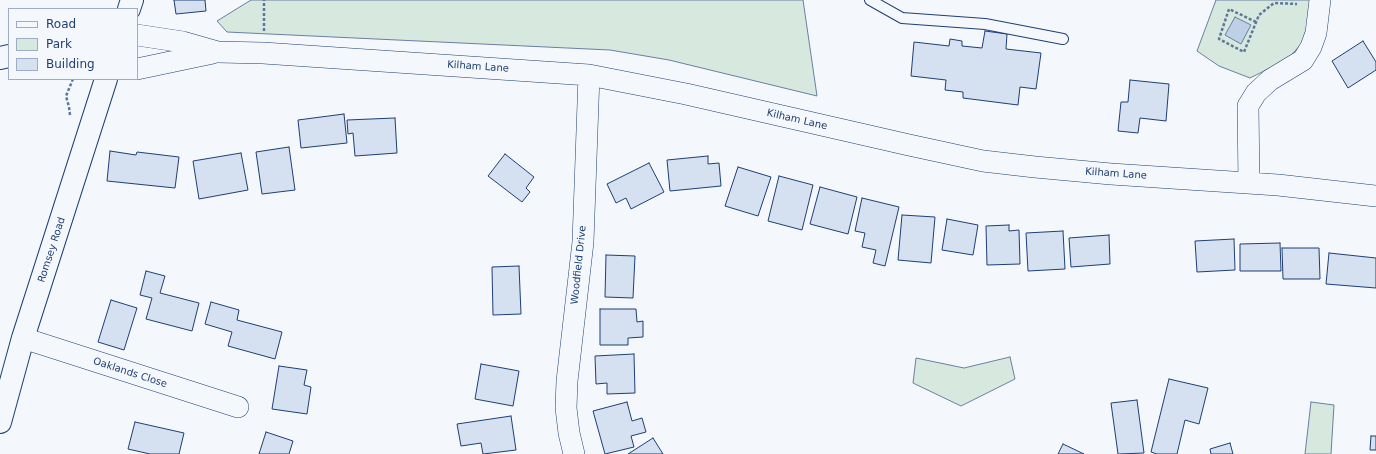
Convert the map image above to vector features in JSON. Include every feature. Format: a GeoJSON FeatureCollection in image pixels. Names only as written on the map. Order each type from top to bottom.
{"type":"FeatureCollection","features":[{"type":"Feature","properties":{"kind":"main road","name":"Romsey Road"},"geometry":{"type":"LineString","coordinates":[[0,422],[23,338],[106,80]]}},
{"type":"Feature","properties":{"kind":"street"},"geometry":{"type":"LineString","coordinates":[[1249,183],[1248,106],[1256,93],[1270,80],[1303,60],[1311,47],[1316,33],[1320,2]]}},
{"type":"Feature","properties":{"kind":"street","name":"Kilham Lane"},"geometry":{"type":"LineString","coordinates":[[138,35],[183,42],[218,52]]}},
{"type":"Feature","properties":{"kind":"street","name":"Kilham Lane"},"geometry":{"type":"LineString","coordinates":[[138,69],[218,52],[263,53],[589,75],[686,94],[984,161],[1111,174],[1278,184],[1376,196]]}},
{"type":"Feature","properties":{"kind":"street","name":"Woodfield Drive"},"geometry":{"type":"LineString","coordinates":[[574,454],[569,433],[566,408],[567,381],[583,242],[589,75]]}},
{"type":"Feature","properties":{"kind":"street","name":"Oaklands Close"},"geometry":{"type":"LineString","coordinates":[[23,338],[238,407]]}},
{"type":"Feature","properties":{"kind":"lane"},"geometry":{"type":"LineString","coordinates":[[870,0],[902,18],[985,24],[1063,39]]}},
{"type":"Feature","properties":{"kind":"path"},"geometry":{"type":"LineString","coordinates":[[263,53],[264,0]]}},
{"type":"Feature","properties":{"kind":"path"},"geometry":{"type":"LineString","coordinates":[[1256,22],[1229,9],[1219,39],[1244,52],[1259,15],[1274,3],[1320,2]]}},
{"type":"Feature","properties":{"kind":"green space"},"geometry":{"type":"Polygon","coordinates":[[[251,0],[803,0],[817,96],[669,60],[610,50],[227,32],[217,21],[251,0]]]}},
{"type":"Feature","properties":{"kind":"green space"},"geometry":{"type":"Polygon","coordinates":[[[1216,0],[1312,0],[1311,15],[1302,43],[1288,59],[1250,78],[1219,66],[1197,51],[1216,0]]]}},
{"type":"Feature","properties":{"kind":"green space"},"geometry":{"type":"Polygon","coordinates":[[[1010,357],[1015,379],[961,406],[913,383],[916,358],[964,368],[1010,357]]]}},
{"type":"Feature","properties":{"kind":"green space"},"geometry":{"type":"Polygon","coordinates":[[[1311,402],[1334,405],[1331,454],[1305,454],[1311,402]]]}},
{"type":"Feature","properties":{"kind":"water"},"geometry":{"type":"Polygon","coordinates":[[[1235,17],[1251,25],[1241,44],[1225,35],[1235,17]]]}},
{"type":"Feature","properties":{"kind":"building"},"geometry":{"type":"Polygon","coordinates":[[[174,0],[205,0],[206,11],[176,14],[174,0]]]}},
{"type":"Feature","properties":{"kind":"building"},"geometry":{"type":"Polygon","coordinates":[[[985,31],[1007,34],[1006,49],[1041,53],[1036,89],[1020,87],[1018,105],[963,98],[963,92],[945,90],[946,80],[911,76],[914,42],[949,46],[950,39],[962,41],[962,46],[982,48],[985,31]]]}},
{"type":"Feature","properties":{"kind":"building"},"geometry":{"type":"Polygon","coordinates":[[[1363,41],[1376,62],[1376,70],[1348,88],[1332,61],[1363,41]]]}},
{"type":"Feature","properties":{"kind":"building"},"geometry":{"type":"Polygon","coordinates":[[[1130,80],[1169,84],[1166,121],[1140,118],[1138,133],[1118,131],[1121,102],[1128,102],[1130,80]]]}},
{"type":"Feature","properties":{"kind":"building"},"geometry":{"type":"Polygon","coordinates":[[[344,114],[347,143],[301,148],[298,120],[344,114]]]}},
{"type":"Feature","properties":{"kind":"building"},"geometry":{"type":"Polygon","coordinates":[[[395,118],[397,153],[355,156],[353,133],[348,134],[347,120],[395,118]]]}},
{"type":"Feature","properties":{"kind":"building"},"geometry":{"type":"Polygon","coordinates":[[[289,147],[295,190],[262,194],[256,152],[289,147]]]}},
{"type":"Feature","properties":{"kind":"building"},"geometry":{"type":"Polygon","coordinates":[[[110,151],[136,155],[137,152],[179,157],[175,188],[107,181],[110,151]]]}},
{"type":"Feature","properties":{"kind":"building"},"geometry":{"type":"Polygon","coordinates":[[[241,153],[248,190],[199,199],[193,161],[241,153]]]}},
{"type":"Feature","properties":{"kind":"building"},"geometry":{"type":"Polygon","coordinates":[[[505,154],[534,177],[526,188],[530,192],[522,202],[488,176],[505,154]]]}},
{"type":"Feature","properties":{"kind":"building"},"geometry":{"type":"Polygon","coordinates":[[[708,156],[708,164],[719,163],[721,186],[670,191],[667,160],[708,156]]]}},
{"type":"Feature","properties":{"kind":"building"},"geometry":{"type":"Polygon","coordinates":[[[649,163],[664,192],[631,209],[626,198],[616,203],[607,184],[649,163]]]}},
{"type":"Feature","properties":{"kind":"building"},"geometry":{"type":"Polygon","coordinates":[[[738,167],[771,177],[758,216],[725,206],[738,167]]]}},
{"type":"Feature","properties":{"kind":"building"},"geometry":{"type":"Polygon","coordinates":[[[779,176],[813,185],[802,230],[768,221],[779,176]]]}},
{"type":"Feature","properties":{"kind":"building"},"geometry":{"type":"Polygon","coordinates":[[[820,187],[857,197],[848,234],[810,224],[820,187]]]}},
{"type":"Feature","properties":{"kind":"building"},"geometry":{"type":"Polygon","coordinates":[[[862,198],[899,207],[885,266],[873,263],[876,250],[862,247],[865,233],[855,231],[862,198]]]}},
{"type":"Feature","properties":{"kind":"building"},"geometry":{"type":"Polygon","coordinates":[[[902,215],[935,217],[931,263],[898,260],[902,215]]]}},
{"type":"Feature","properties":{"kind":"building"},"geometry":{"type":"Polygon","coordinates":[[[947,219],[978,225],[973,255],[942,250],[947,219]]]}},
{"type":"Feature","properties":{"kind":"building"},"geometry":{"type":"Polygon","coordinates":[[[1009,225],[1009,231],[1019,230],[1020,264],[987,265],[986,226],[1009,225]]]}},
{"type":"Feature","properties":{"kind":"building"},"geometry":{"type":"Polygon","coordinates":[[[1063,231],[1065,269],[1028,271],[1026,233],[1063,231]]]}},
{"type":"Feature","properties":{"kind":"building"},"geometry":{"type":"Polygon","coordinates":[[[1109,235],[1110,264],[1071,267],[1069,238],[1109,235]]]}},
{"type":"Feature","properties":{"kind":"building"},"geometry":{"type":"Polygon","coordinates":[[[1234,239],[1235,270],[1197,272],[1195,241],[1234,239]]]}},
{"type":"Feature","properties":{"kind":"building"},"geometry":{"type":"Polygon","coordinates":[[[1280,243],[1281,271],[1240,271],[1240,244],[1280,243]]]}},
{"type":"Feature","properties":{"kind":"building"},"geometry":{"type":"Polygon","coordinates":[[[1282,248],[1319,248],[1320,279],[1283,279],[1282,248]]]}},
{"type":"Feature","properties":{"kind":"building"},"geometry":{"type":"Polygon","coordinates":[[[1329,253],[1376,258],[1376,288],[1326,284],[1329,253]]]}},
{"type":"Feature","properties":{"kind":"building"},"geometry":{"type":"Polygon","coordinates":[[[606,255],[635,256],[633,298],[605,297],[606,255]]]}},
{"type":"Feature","properties":{"kind":"building"},"geometry":{"type":"Polygon","coordinates":[[[519,266],[521,314],[493,315],[492,267],[519,266]]]}},
{"type":"Feature","properties":{"kind":"building"},"geometry":{"type":"Polygon","coordinates":[[[146,271],[165,276],[160,293],[199,303],[192,331],[146,319],[152,298],[140,295],[146,271]]]}},
{"type":"Feature","properties":{"kind":"building"},"geometry":{"type":"Polygon","coordinates":[[[111,300],[137,308],[124,350],[98,342],[111,300]]]}},
{"type":"Feature","properties":{"kind":"building"},"geometry":{"type":"Polygon","coordinates":[[[211,302],[239,310],[237,320],[282,332],[275,359],[228,346],[232,332],[205,324],[211,302]]]}},
{"type":"Feature","properties":{"kind":"building"},"geometry":{"type":"Polygon","coordinates":[[[600,309],[636,309],[637,322],[643,321],[643,337],[628,338],[628,345],[600,345],[600,309]]]}},
{"type":"Feature","properties":{"kind":"building"},"geometry":{"type":"Polygon","coordinates":[[[634,354],[635,393],[607,394],[607,383],[596,384],[595,356],[634,354]]]}},
{"type":"Feature","properties":{"kind":"building"},"geometry":{"type":"Polygon","coordinates":[[[481,364],[519,371],[513,406],[475,399],[481,364]]]}},
{"type":"Feature","properties":{"kind":"building"},"geometry":{"type":"Polygon","coordinates":[[[279,366],[307,370],[304,385],[311,387],[307,414],[272,409],[279,366]]]}},
{"type":"Feature","properties":{"kind":"building"},"geometry":{"type":"Polygon","coordinates":[[[1169,379],[1208,388],[1199,424],[1185,420],[1177,454],[1157,454],[1151,452],[1169,379]]]}},
{"type":"Feature","properties":{"kind":"building"},"geometry":{"type":"Polygon","coordinates":[[[1137,400],[1144,453],[1118,454],[1111,403],[1137,400]]]}},
{"type":"Feature","properties":{"kind":"building"},"geometry":{"type":"Polygon","coordinates":[[[627,402],[632,421],[642,418],[646,432],[631,436],[634,447],[605,454],[593,411],[627,402]]]}},
{"type":"Feature","properties":{"kind":"building"},"geometry":{"type":"Polygon","coordinates":[[[511,416],[516,450],[483,454],[481,443],[461,446],[457,424],[511,416]]]}},
{"type":"Feature","properties":{"kind":"building"},"geometry":{"type":"Polygon","coordinates":[[[135,422],[184,433],[179,454],[150,454],[128,449],[135,422]]]}},
{"type":"Feature","properties":{"kind":"building"},"geometry":{"type":"Polygon","coordinates":[[[266,432],[293,441],[289,454],[259,454],[266,432]]]}},
{"type":"Feature","properties":{"kind":"building"},"geometry":{"type":"Polygon","coordinates":[[[1371,436],[1376,436],[1376,450],[1370,450],[1371,436]]]}},
{"type":"Feature","properties":{"kind":"building"},"geometry":{"type":"Polygon","coordinates":[[[653,438],[663,454],[628,454],[653,438]]]}},
{"type":"Feature","properties":{"kind":"building"},"geometry":{"type":"Polygon","coordinates":[[[1230,443],[1233,454],[1211,454],[1210,449],[1230,443]]]}},
{"type":"Feature","properties":{"kind":"building"},"geometry":{"type":"Polygon","coordinates":[[[1063,444],[1084,454],[1058,454],[1063,444]]]}}]}
